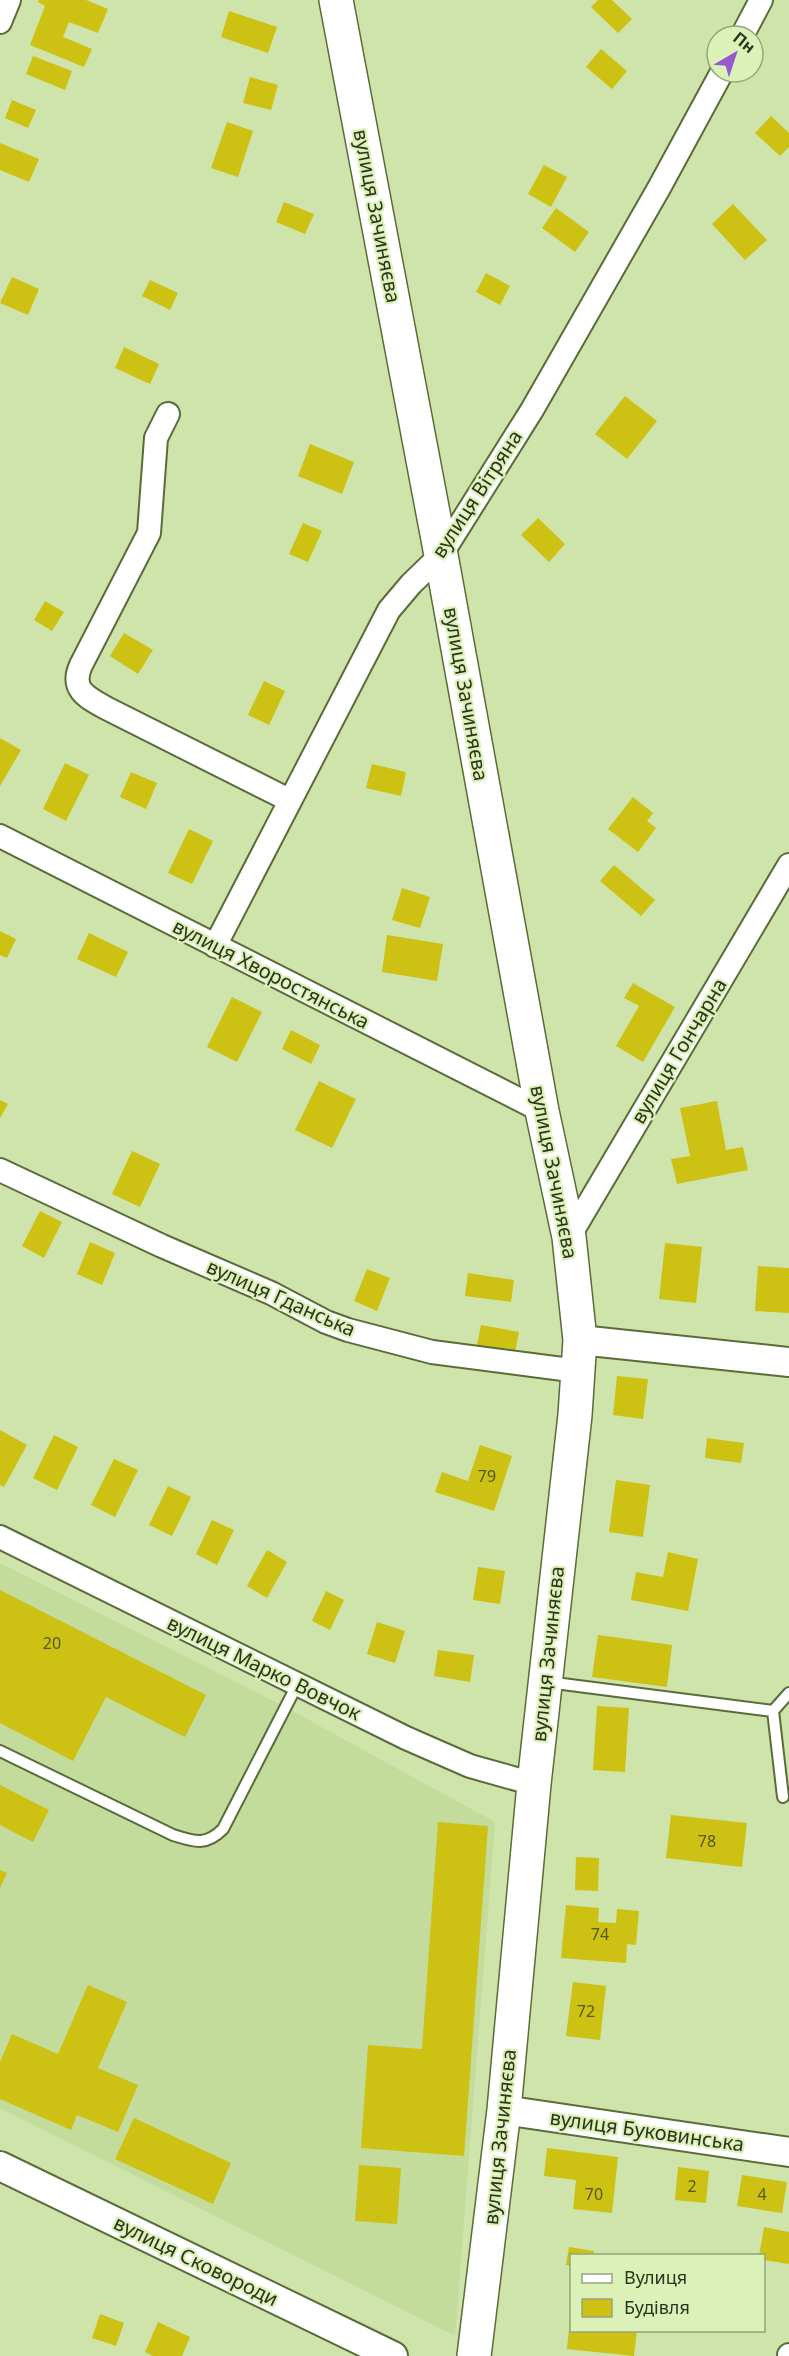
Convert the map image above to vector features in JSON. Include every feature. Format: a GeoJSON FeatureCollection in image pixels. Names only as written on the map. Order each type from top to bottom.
{"type":"FeatureCollection","features":[{"type":"Feature","properties":{"kind":"main road","name":"вулиця Зачиняєва"},"geometry":{"type":"LineString","coordinates":[[336,0],[441,555],[542,1111],[569,1237],[579,1355],[534,1784],[504,2110],[474,2356]]}},
{"type":"Feature","properties":{"kind":"street"},"geometry":{"type":"LineString","coordinates":[[0,22],[9,0]]}},
{"type":"Feature","properties":{"kind":"street"},"geometry":{"type":"LineString","coordinates":[[748,24],[761,0]]}},
{"type":"Feature","properties":{"kind":"street","name":"вулиця Вітряна"},"geometry":{"type":"LineString","coordinates":[[215,946],[389,610],[411,584],[441,555],[532,410],[715,84]]}},
{"type":"Feature","properties":{"kind":"street"},"geometry":{"type":"LineString","coordinates":[[168,414],[156,438],[148,533],[75,677],[78,687],[89,699],[289,800]]}},
{"type":"Feature","properties":{"kind":"street","name":"вулиця Хворостянська"},"geometry":{"type":"LineString","coordinates":[[0,836],[542,1111]]}},
{"type":"Feature","properties":{"kind":"street","name":"вулиця Гончарна"},"geometry":{"type":"LineString","coordinates":[[569,1237],[789,865]]}},
{"type":"Feature","properties":{"kind":"street","name":"вулиця Гданська"},"geometry":{"type":"LineString","coordinates":[[0,1170],[162,1246],[271,1293],[326,1322],[348,1330],[432,1352],[579,1355]]}},
{"type":"Feature","properties":{"kind":"street"},"geometry":{"type":"LineString","coordinates":[[579,1355],[789,1362]]}},
{"type":"Feature","properties":{"kind":"street","name":"вулиця Марко Вовчок"},"geometry":{"type":"LineString","coordinates":[[0,1537],[297,1685],[470,1766],[534,1784]]}},
{"type":"Feature","properties":{"kind":"street","name":"вулиця Буковинська"},"geometry":{"type":"LineString","coordinates":[[504,2110],[789,2152]]}},
{"type":"Feature","properties":{"kind":"street","name":"вулиця Сковороди"},"geometry":{"type":"LineString","coordinates":[[0,2166],[393,2356]]}},
{"type":"Feature","properties":{"kind":"lane"},"geometry":{"type":"LineString","coordinates":[[545,1682],[773,1711]]}},
{"type":"Feature","properties":{"kind":"lane"},"geometry":{"type":"LineString","coordinates":[[0,1751],[173,1835],[206,1842],[223,1829],[297,1685]]}},
{"type":"Feature","properties":{"kind":"lane"},"geometry":{"type":"LineString","coordinates":[[783,1797],[773,1711],[789,1693]]}},
{"type":"Feature","properties":{"kind":"shaded area"},"geometry":{"type":"Polygon","coordinates":[[[0,1563],[285,1707],[495,1822],[455,2336],[0,2108],[0,1563]]]}},
{"type":"Feature","properties":{"kind":"building"},"geometry":{"type":"Polygon","coordinates":[[[39,0],[86,0],[108,9],[98,33],[69,22],[63,37],[92,49],[84,67],[30,45],[45,6],[38,2],[39,0]]]}},
{"type":"Feature","properties":{"kind":"building"},"geometry":{"type":"Polygon","coordinates":[[[598,0],[612,0],[632,19],[618,33],[591,7],[598,0]]]}},
{"type":"Feature","properties":{"kind":"building"},"geometry":{"type":"Polygon","coordinates":[[[229,11],[277,27],[268,53],[221,37],[229,11]]]}},
{"type":"Feature","properties":{"kind":"building"},"geometry":{"type":"Polygon","coordinates":[[[601,49],[627,71],[612,89],[586,67],[601,49]]]}},
{"type":"Feature","properties":{"kind":"building"},"geometry":{"type":"Polygon","coordinates":[[[33,56],[72,71],[65,90],[26,74],[33,56]]]}},
{"type":"Feature","properties":{"kind":"building"},"geometry":{"type":"Polygon","coordinates":[[[250,77],[278,85],[271,110],[243,103],[250,77]]]}},
{"type":"Feature","properties":{"kind":"building"},"geometry":{"type":"Polygon","coordinates":[[[12,100],[36,110],[28,128],[5,118],[12,100]]]}},
{"type":"Feature","properties":{"kind":"building"},"geometry":{"type":"Polygon","coordinates":[[[771,116],[789,133],[789,147],[780,156],[755,133],[771,116]]]}},
{"type":"Feature","properties":{"kind":"building"},"geometry":{"type":"Polygon","coordinates":[[[227,122],[253,131],[238,177],[211,168],[227,122]]]}},
{"type":"Feature","properties":{"kind":"building"},"geometry":{"type":"Polygon","coordinates":[[[0,143],[39,159],[29,182],[0,170],[0,143]]]}},
{"type":"Feature","properties":{"kind":"building"},"geometry":{"type":"Polygon","coordinates":[[[544,165],[567,177],[551,207],[528,194],[544,165]]]}},
{"type":"Feature","properties":{"kind":"building"},"geometry":{"type":"Polygon","coordinates":[[[284,202],[314,214],[305,234],[276,222],[284,202]]]}},
{"type":"Feature","properties":{"kind":"building"},"geometry":{"type":"Polygon","coordinates":[[[733,204],[767,240],[745,260],[712,224],[733,204]]]}},
{"type":"Feature","properties":{"kind":"building"},"geometry":{"type":"Polygon","coordinates":[[[556,208],[589,232],[575,252],[542,228],[556,208]]]}},
{"type":"Feature","properties":{"kind":"building"},"geometry":{"type":"Polygon","coordinates":[[[486,273],[510,286],[500,305],[476,292],[486,273]]]}},
{"type":"Feature","properties":{"kind":"building"},"geometry":{"type":"Polygon","coordinates":[[[12,277],[39,289],[28,315],[0,303],[12,277]]]}},
{"type":"Feature","properties":{"kind":"building"},"geometry":{"type":"Polygon","coordinates":[[[150,280],[178,293],[170,310],[142,296],[150,280]]]}},
{"type":"Feature","properties":{"kind":"building"},"geometry":{"type":"Polygon","coordinates":[[[124,347],[159,364],[150,384],[115,368],[124,347]]]}},
{"type":"Feature","properties":{"kind":"building"},"geometry":{"type":"Polygon","coordinates":[[[625,396],[657,421],[627,459],[595,434],[625,396]]]}},
{"type":"Feature","properties":{"kind":"building"},"geometry":{"type":"Polygon","coordinates":[[[310,444],[354,462],[342,494],[298,476],[310,444]]]}},
{"type":"Feature","properties":{"kind":"building"},"geometry":{"type":"Polygon","coordinates":[[[538,518],[565,544],[549,562],[521,535],[538,518]]]}},
{"type":"Feature","properties":{"kind":"building"},"geometry":{"type":"Polygon","coordinates":[[[303,523],[322,531],[308,562],[289,554],[303,523]]]}},
{"type":"Feature","properties":{"kind":"building"},"geometry":{"type":"Polygon","coordinates":[[[45,601],[64,612],[52,631],[34,620],[45,601]]]}},
{"type":"Feature","properties":{"kind":"building"},"geometry":{"type":"Polygon","coordinates":[[[124,633],[153,650],[138,674],[110,656],[124,633]]]}},
{"type":"Feature","properties":{"kind":"building"},"geometry":{"type":"Polygon","coordinates":[[[264,681],[285,691],[269,725],[248,715],[264,681]]]}},
{"type":"Feature","properties":{"kind":"building"},"geometry":{"type":"Polygon","coordinates":[[[0,738],[21,750],[0,786],[0,738]]]}},
{"type":"Feature","properties":{"kind":"building"},"geometry":{"type":"Polygon","coordinates":[[[65,763],[89,775],[66,821],[43,809],[65,763]]]}},
{"type":"Feature","properties":{"kind":"building"},"geometry":{"type":"Polygon","coordinates":[[[372,764],[406,772],[401,796],[366,788],[372,764]]]}},
{"type":"Feature","properties":{"kind":"building"},"geometry":{"type":"Polygon","coordinates":[[[131,772],[157,783],[146,809],[120,797],[131,772]]]}},
{"type":"Feature","properties":{"kind":"building"},"geometry":{"type":"Polygon","coordinates":[[[633,797],[653,813],[647,821],[656,828],[638,852],[608,829],[633,797]]]}},
{"type":"Feature","properties":{"kind":"building"},"geometry":{"type":"Polygon","coordinates":[[[189,829],[213,841],[192,884],[168,873],[189,829]]]}},
{"type":"Feature","properties":{"kind":"building"},"geometry":{"type":"Polygon","coordinates":[[[614,865],[655,900],[641,916],[600,881],[614,865]]]}},
{"type":"Feature","properties":{"kind":"building"},"geometry":{"type":"Polygon","coordinates":[[[402,888],[430,897],[420,928],[392,920],[402,888]]]}},
{"type":"Feature","properties":{"kind":"building"},"geometry":{"type":"Polygon","coordinates":[[[0,931],[16,939],[7,958],[0,955],[0,931]]]}},
{"type":"Feature","properties":{"kind":"building"},"geometry":{"type":"Polygon","coordinates":[[[89,933],[128,952],[116,977],[77,959],[89,933]]]}},
{"type":"Feature","properties":{"kind":"building"},"geometry":{"type":"Polygon","coordinates":[[[387,935],[443,944],[437,981],[382,972],[387,935]]]}},
{"type":"Feature","properties":{"kind":"building"},"geometry":{"type":"Polygon","coordinates":[[[633,983],[675,1007],[643,1062],[616,1046],[639,1006],[624,998],[633,983]]]}},
{"type":"Feature","properties":{"kind":"building"},"geometry":{"type":"Polygon","coordinates":[[[232,997],[262,1012],[237,1062],[207,1047],[232,997]]]}},
{"type":"Feature","properties":{"kind":"building"},"geometry":{"type":"Polygon","coordinates":[[[291,1030],[320,1045],[311,1064],[282,1049],[291,1030]]]}},
{"type":"Feature","properties":{"kind":"building"},"geometry":{"type":"Polygon","coordinates":[[[319,1081],[356,1099],[332,1148],[295,1130],[319,1081]]]}},
{"type":"Feature","properties":{"kind":"building"},"geometry":{"type":"Polygon","coordinates":[[[0,1100],[8,1104],[0,1118],[0,1100]]]}},
{"type":"Feature","properties":{"kind":"building"},"geometry":{"type":"Polygon","coordinates":[[[717,1101],[726,1150],[743,1147],[748,1170],[677,1184],[671,1159],[690,1156],[680,1108],[717,1101]]]}},
{"type":"Feature","properties":{"kind":"building"},"geometry":{"type":"Polygon","coordinates":[[[132,1151],[160,1164],[140,1207],[112,1194],[132,1151]]]}},
{"type":"Feature","properties":{"kind":"building"},"geometry":{"type":"Polygon","coordinates":[[[40,1211],[62,1222],[44,1258],[22,1246],[40,1211]]]}},
{"type":"Feature","properties":{"kind":"building"},"geometry":{"type":"Polygon","coordinates":[[[90,1242],[115,1253],[102,1285],[77,1274],[90,1242]]]}},
{"type":"Feature","properties":{"kind":"building"},"geometry":{"type":"Polygon","coordinates":[[[665,1243],[702,1247],[696,1303],[659,1299],[665,1243]]]}},
{"type":"Feature","properties":{"kind":"building"},"geometry":{"type":"Polygon","coordinates":[[[758,1266],[789,1268],[789,1313],[755,1311],[758,1266]]]}},
{"type":"Feature","properties":{"kind":"building"},"geometry":{"type":"Polygon","coordinates":[[[367,1269],[390,1278],[377,1311],[354,1301],[367,1269]]]}},
{"type":"Feature","properties":{"kind":"building"},"geometry":{"type":"Polygon","coordinates":[[[468,1273],[514,1280],[511,1302],[465,1296],[468,1273]]]}},
{"type":"Feature","properties":{"kind":"building"},"geometry":{"type":"Polygon","coordinates":[[[481,1325],[519,1332],[515,1352],[477,1345],[481,1325]]]}},
{"type":"Feature","properties":{"kind":"building"},"geometry":{"type":"Polygon","coordinates":[[[617,1376],[648,1379],[643,1419],[613,1415],[617,1376]]]}},
{"type":"Feature","properties":{"kind":"building"},"geometry":{"type":"Polygon","coordinates":[[[0,1430],[27,1445],[4,1487],[0,1485],[0,1430]]]}},
{"type":"Feature","properties":{"kind":"building"},"geometry":{"type":"Polygon","coordinates":[[[54,1435],[78,1447],[57,1490],[33,1478],[54,1435]]]}},
{"type":"Feature","properties":{"kind":"building"},"geometry":{"type":"Polygon","coordinates":[[[707,1438],[744,1443],[741,1463],[705,1458],[707,1438]]]}},
{"type":"Feature","properties":{"kind":"building"},"geometry":{"type":"Polygon","coordinates":[[[480,1445],[512,1456],[494,1511],[435,1492],[442,1472],[468,1481],[480,1445]]]}},
{"type":"Feature","properties":{"kind":"building"},"geometry":{"type":"Polygon","coordinates":[[[114,1459],[138,1470],[115,1517],[91,1505],[114,1459]]]}},
{"type":"Feature","properties":{"kind":"building"},"geometry":{"type":"Polygon","coordinates":[[[616,1480],[650,1485],[643,1537],[609,1532],[616,1480]]]}},
{"type":"Feature","properties":{"kind":"building"},"geometry":{"type":"Polygon","coordinates":[[[168,1486],[191,1497],[172,1536],[149,1525],[168,1486]]]}},
{"type":"Feature","properties":{"kind":"building"},"geometry":{"type":"Polygon","coordinates":[[[212,1520],[234,1530],[217,1565],[196,1554],[212,1520]]]}},
{"type":"Feature","properties":{"kind":"building"},"geometry":{"type":"Polygon","coordinates":[[[267,1550],[287,1562],[267,1598],[247,1586],[267,1550]]]}},
{"type":"Feature","properties":{"kind":"building"},"geometry":{"type":"Polygon","coordinates":[[[668,1552],[698,1559],[688,1611],[631,1600],[636,1572],[663,1577],[668,1552]]]}},
{"type":"Feature","properties":{"kind":"building"},"geometry":{"type":"Polygon","coordinates":[[[478,1567],[505,1571],[500,1604],[473,1600],[478,1567]]]}},
{"type":"Feature","properties":{"kind":"building"},"geometry":{"type":"Polygon","coordinates":[[[0,1590],[206,1695],[185,1737],[106,1697],[73,1761],[0,1723],[0,1590]]]}},
{"type":"Feature","properties":{"kind":"building"},"geometry":{"type":"Polygon","coordinates":[[[326,1591],[344,1600],[330,1630],[312,1621],[326,1591]]]}},
{"type":"Feature","properties":{"kind":"building"},"geometry":{"type":"Polygon","coordinates":[[[377,1622],[405,1631],[395,1663],[367,1654],[377,1622]]]}},
{"type":"Feature","properties":{"kind":"building"},"geometry":{"type":"Polygon","coordinates":[[[598,1635],[672,1645],[667,1687],[592,1677],[598,1635]]]}},
{"type":"Feature","properties":{"kind":"building"},"geometry":{"type":"Polygon","coordinates":[[[438,1650],[474,1655],[470,1682],[434,1676],[438,1650]]]}},
{"type":"Feature","properties":{"kind":"building"},"geometry":{"type":"Polygon","coordinates":[[[597,1706],[629,1708],[625,1772],[593,1770],[597,1706]]]}},
{"type":"Feature","properties":{"kind":"building"},"geometry":{"type":"Polygon","coordinates":[[[0,1785],[49,1810],[33,1842],[0,1825],[0,1785]]]}},
{"type":"Feature","properties":{"kind":"building"},"geometry":{"type":"Polygon","coordinates":[[[671,1815],[747,1823],[742,1867],[666,1858],[671,1815]]]}},
{"type":"Feature","properties":{"kind":"building"},"geometry":{"type":"Polygon","coordinates":[[[438,1822],[488,1826],[464,2156],[361,2148],[368,2045],[422,2049],[438,1822]]]}},
{"type":"Feature","properties":{"kind":"building"},"geometry":{"type":"Polygon","coordinates":[[[576,1857],[599,1858],[598,1891],[575,1890],[576,1857]]]}},
{"type":"Feature","properties":{"kind":"building"},"geometry":{"type":"Polygon","coordinates":[[[0,1870],[7,1873],[0,1888],[0,1870]]]}},
{"type":"Feature","properties":{"kind":"building"},"geometry":{"type":"Polygon","coordinates":[[[566,1905],[599,1908],[598,1922],[616,1923],[617,1909],[639,1911],[636,1945],[627,1944],[626,1963],[561,1958],[566,1905]]]}},
{"type":"Feature","properties":{"kind":"building"},"geometry":{"type":"Polygon","coordinates":[[[573,1982],[606,1986],[600,2040],[566,2036],[573,1982]]]}},
{"type":"Feature","properties":{"kind":"building"},"geometry":{"type":"Polygon","coordinates":[[[88,1985],[127,2002],[98,2068],[138,2085],[118,2132],[77,2115],[71,2130],[0,2099],[0,2062],[12,2034],[58,2054],[88,1985]]]}},
{"type":"Feature","properties":{"kind":"building"},"geometry":{"type":"Polygon","coordinates":[[[134,2118],[231,2163],[213,2204],[115,2159],[134,2118]]]}},
{"type":"Feature","properties":{"kind":"building"},"geometry":{"type":"Polygon","coordinates":[[[547,2148],[618,2157],[612,2213],[573,2209],[576,2180],[544,2176],[547,2148]]]}},
{"type":"Feature","properties":{"kind":"building"},"geometry":{"type":"Polygon","coordinates":[[[359,2165],[401,2168],[397,2224],[355,2221],[359,2165]]]}},
{"type":"Feature","properties":{"kind":"building"},"geometry":{"type":"Polygon","coordinates":[[[678,2167],[709,2171],[706,2203],[675,2200],[678,2167]]]}},
{"type":"Feature","properties":{"kind":"building"},"geometry":{"type":"Polygon","coordinates":[[[742,2175],[787,2182],[782,2213],[737,2206],[742,2175]]]}},
{"type":"Feature","properties":{"kind":"building"},"geometry":{"type":"Polygon","coordinates":[[[764,2227],[789,2232],[789,2264],[765,2260],[765,2254],[759,2254],[764,2227]]]}},
{"type":"Feature","properties":{"kind":"building"},"geometry":{"type":"Polygon","coordinates":[[[569,2247],[594,2251],[593,2254],[570,2254],[570,2266],[566,2265],[569,2247]]]}},
{"type":"Feature","properties":{"kind":"building"},"geometry":{"type":"Polygon","coordinates":[[[100,2314],[124,2323],[116,2346],[92,2338],[100,2314]]]}},
{"type":"Feature","properties":{"kind":"building"},"geometry":{"type":"Polygon","coordinates":[[[570,2318],[570,2332],[637,2332],[634,2356],[567,2349],[570,2318]]]}},
{"type":"Feature","properties":{"kind":"building"},"geometry":{"type":"Polygon","coordinates":[[[158,2322],[190,2337],[182,2356],[153,2356],[145,2352],[158,2322]]]}}]}
